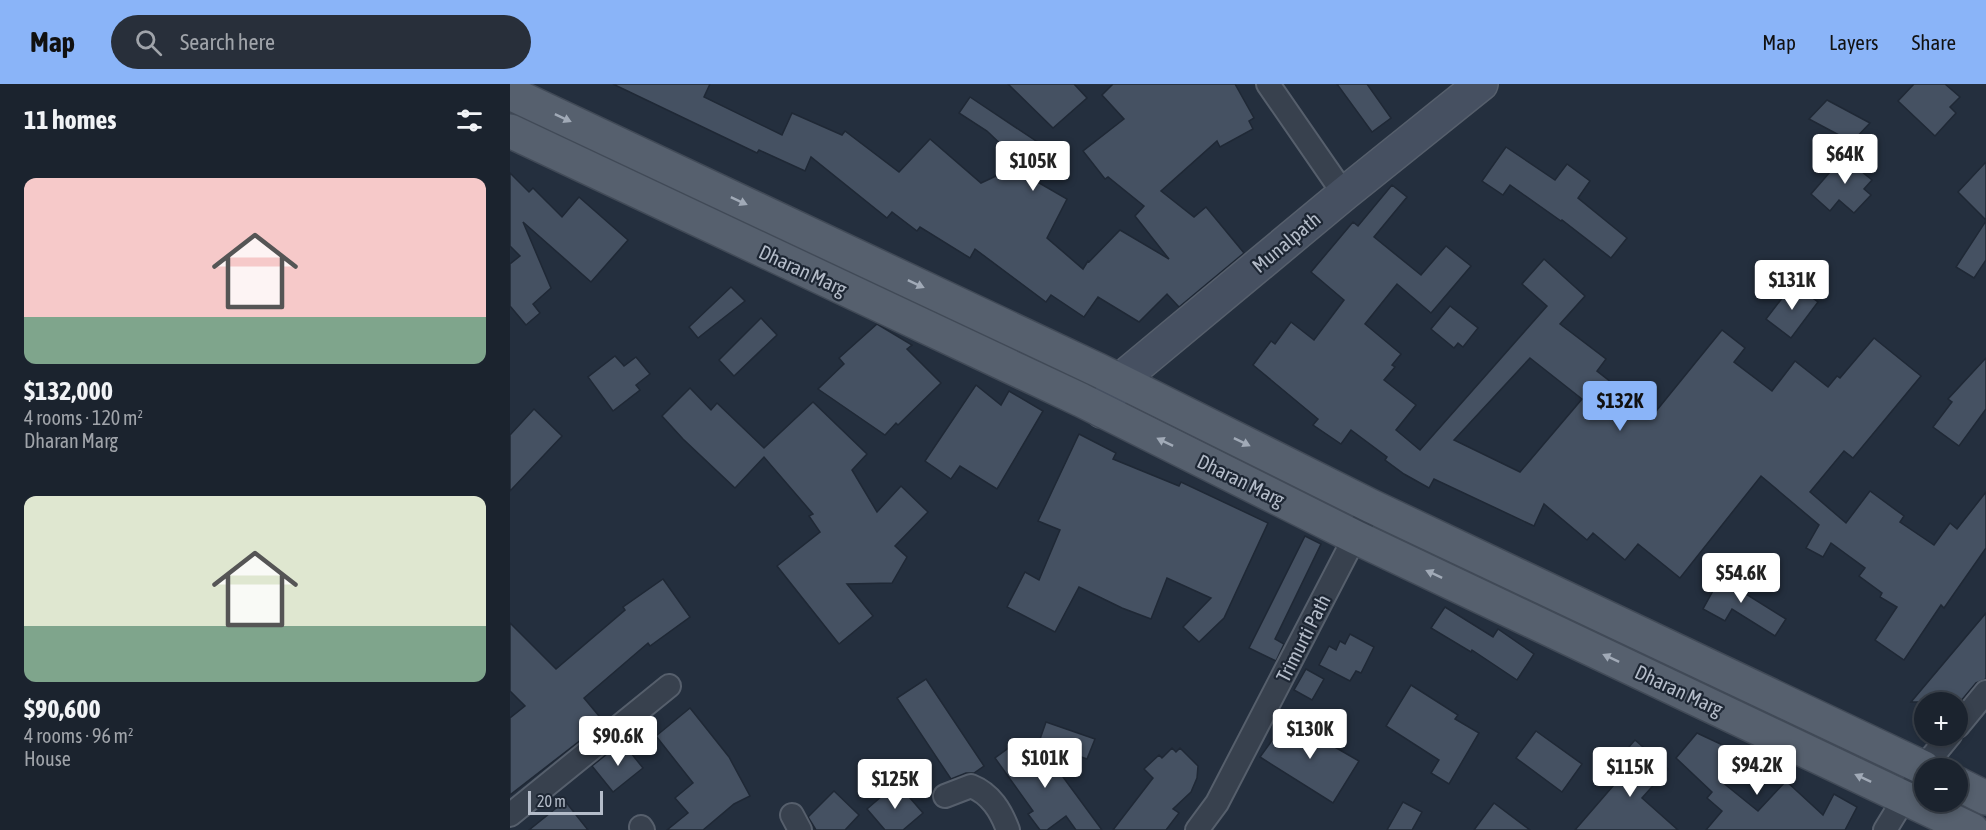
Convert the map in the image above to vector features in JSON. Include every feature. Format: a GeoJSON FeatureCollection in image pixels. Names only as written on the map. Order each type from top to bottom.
{"type":"FeatureCollection","features":[{"type":"Feature","properties":{"kind":"main road","name":"Dharan Marg"},"geometry":{"type":"LineString","coordinates":[[510,93],[1119,381],[1371,506],[1914,763]]}},
{"type":"Feature","properties":{"kind":"main road","name":"Dharan Marg"},"geometry":{"type":"LineString","coordinates":[[510,131],[1102,411],[1355,537],[1972,830]]}},
{"type":"Feature","properties":{"kind":"main road"},"geometry":{"type":"LineString","coordinates":[[1968,789],[1986,798]]}},
{"type":"Feature","properties":{"kind":"street"},"geometry":{"type":"LineString","coordinates":[[1268,84],[1344,194]]}},
{"type":"Feature","properties":{"kind":"street","name":"Munalpath"},"geometry":{"type":"LineString","coordinates":[[1102,411],[1119,381],[1344,194],[1481,84]]}},
{"type":"Feature","properties":{"kind":"street","name":"Trimurti Path"},"geometry":{"type":"LineString","coordinates":[[1197,830],[1217,803],[1371,506]]}},
{"type":"Feature","properties":{"kind":"street"},"geometry":{"type":"LineString","coordinates":[[510,815],[669,686]]}},
{"type":"Feature","properties":{"kind":"street"},"geometry":{"type":"LineString","coordinates":[[1968,714],[1986,692]]}},
{"type":"Feature","properties":{"kind":"street"},"geometry":{"type":"LineString","coordinates":[[1932,758],[1941,746]]}},
{"type":"Feature","properties":{"kind":"street"},"geometry":{"type":"LineString","coordinates":[[1885,830],[1914,784]]}},
{"type":"Feature","properties":{"kind":"street"},"geometry":{"type":"LineString","coordinates":[[945,796],[971,786],[977,788],[993,800],[1008,830]]}},
{"type":"Feature","properties":{"kind":"building"},"geometry":{"type":"Polygon","coordinates":[[[613,84],[710,84],[704,97],[782,135],[792,113],[842,135],[845,131],[899,172],[930,139],[981,183],[1013,168],[1067,199],[1047,238],[1083,269],[1088,261],[1120,230],[1169,259],[1135,216],[1144,206],[1108,177],[1105,179],[1083,151],[1124,119],[1102,95],[1113,84],[1235,84],[1254,118],[1249,121],[1253,129],[1220,147],[1217,141],[1161,191],[1194,217],[1206,207],[1244,253],[1179,307],[1167,294],[1139,322],[1098,297],[1084,317],[1051,295],[1046,302],[975,249],[970,258],[920,227],[917,231],[892,212],[887,218],[811,157],[805,171],[759,150],[757,153],[613,84]]]}},
{"type":"Feature","properties":{"kind":"building"},"geometry":{"type":"Polygon","coordinates":[[[1008,84],[1074,84],[1087,98],[1053,128],[1008,84]]]}},
{"type":"Feature","properties":{"kind":"building"},"geometry":{"type":"Polygon","coordinates":[[[1337,84],[1367,84],[1391,118],[1372,132],[1337,84]]]}},
{"type":"Feature","properties":{"kind":"building"},"geometry":{"type":"Polygon","coordinates":[[[1914,84],[1945,84],[1960,97],[1950,107],[1956,113],[1935,136],[1898,101],[1914,84]]]}},
{"type":"Feature","properties":{"kind":"building"},"geometry":{"type":"Polygon","coordinates":[[[970,97],[1048,149],[1028,170],[987,131],[959,113],[970,97]]]}},
{"type":"Feature","properties":{"kind":"building"},"geometry":{"type":"Polygon","coordinates":[[[1827,100],[1870,123],[1852,142],[1809,119],[1827,100]]]}},
{"type":"Feature","properties":{"kind":"building"},"geometry":{"type":"Polygon","coordinates":[[[1506,147],[1555,180],[1567,164],[1590,181],[1578,198],[1627,238],[1611,258],[1562,220],[1510,185],[1503,195],[1482,181],[1506,147]]]}},
{"type":"Feature","properties":{"kind":"building"},"geometry":{"type":"Polygon","coordinates":[[[1849,150],[1867,166],[1862,172],[1872,180],[1864,189],[1871,195],[1854,213],[1839,200],[1830,211],[1811,194],[1849,150]]]}},
{"type":"Feature","properties":{"kind":"building"},"geometry":{"type":"Polygon","coordinates":[[[1986,162],[1986,220],[1958,192],[1986,162]]]}},
{"type":"Feature","properties":{"kind":"building"},"geometry":{"type":"Polygon","coordinates":[[[510,173],[529,192],[533,188],[562,217],[579,197],[628,240],[591,282],[523,222],[551,288],[533,304],[540,313],[526,325],[510,306],[510,264],[520,256],[510,246],[510,173]]]}},
{"type":"Feature","properties":{"kind":"building"},"geometry":{"type":"Polygon","coordinates":[[[1392,185],[1407,197],[1374,237],[1421,275],[1446,246],[1471,266],[1431,313],[1397,284],[1365,324],[1401,354],[1392,365],[1395,367],[1384,380],[1416,405],[1396,430],[1420,450],[1547,306],[1522,284],[1544,259],[1585,296],[1560,324],[1606,359],[1597,371],[1653,415],[1722,330],[1745,348],[1734,362],[1772,391],[1795,361],[1828,387],[1837,376],[1840,378],[1874,338],[1921,376],[1853,458],[1844,451],[1810,492],[1846,523],[1870,491],[1904,516],[1900,522],[1934,545],[1950,523],[1957,529],[1986,492],[1986,548],[1944,608],[1941,605],[1904,660],[1875,640],[1897,607],[1880,597],[1882,593],[1859,576],[1865,568],[1831,543],[1823,557],[1806,548],[1819,525],[1761,476],[1680,578],[1638,544],[1625,560],[1593,533],[1587,540],[1544,504],[1534,526],[1434,479],[1429,488],[1385,460],[1387,457],[1351,430],[1341,444],[1313,425],[1318,419],[1253,365],[1271,341],[1275,344],[1291,322],[1314,340],[1344,300],[1311,272],[1353,222],[1358,226],[1392,185]],[[1530,358],[1454,440],[1520,472],[1582,399],[1530,358]]]}},
{"type":"Feature","properties":{"kind":"building"},"geometry":{"type":"Polygon","coordinates":[[[1986,221],[1986,260],[1974,278],[1956,267],[1986,221]]]}},
{"type":"Feature","properties":{"kind":"building"},"geometry":{"type":"Polygon","coordinates":[[[1793,284],[1818,302],[1791,338],[1766,319],[1793,284]]]}},
{"type":"Feature","properties":{"kind":"building"},"geometry":{"type":"Polygon","coordinates":[[[731,287],[745,301],[698,338],[689,327],[731,287]]]}},
{"type":"Feature","properties":{"kind":"building"},"geometry":{"type":"Polygon","coordinates":[[[1450,306],[1478,328],[1463,347],[1458,343],[1454,348],[1431,329],[1450,306]]]}},
{"type":"Feature","properties":{"kind":"building"},"geometry":{"type":"Polygon","coordinates":[[[761,318],[777,335],[734,376],[719,360],[761,318]]]}},
{"type":"Feature","properties":{"kind":"building"},"geometry":{"type":"Polygon","coordinates":[[[877,324],[912,345],[907,349],[941,383],[885,435],[818,389],[844,364],[839,358],[877,324]]]}},
{"type":"Feature","properties":{"kind":"building"},"geometry":{"type":"Polygon","coordinates":[[[615,356],[624,366],[636,357],[650,374],[636,385],[640,390],[613,411],[588,377],[615,356]]]}},
{"type":"Feature","properties":{"kind":"building"},"geometry":{"type":"Polygon","coordinates":[[[1986,358],[1986,409],[1959,446],[1933,427],[1952,402],[1948,399],[1986,358]]]}},
{"type":"Feature","properties":{"kind":"building"},"geometry":{"type":"Polygon","coordinates":[[[976,385],[1001,405],[1009,391],[1043,411],[997,489],[960,466],[951,479],[925,461],[976,385]]]}},
{"type":"Feature","properties":{"kind":"building"},"geometry":{"type":"Polygon","coordinates":[[[690,388],[711,410],[717,403],[764,448],[813,402],[867,454],[852,470],[877,512],[901,486],[928,512],[895,546],[907,557],[892,583],[847,584],[873,616],[839,644],[777,566],[820,532],[809,516],[813,514],[764,457],[735,488],[683,439],[662,416],[690,388]]]}},
{"type":"Feature","properties":{"kind":"building"},"geometry":{"type":"Polygon","coordinates":[[[534,409],[562,436],[510,491],[510,435],[534,409]]]}},
{"type":"Feature","properties":{"kind":"building"},"geometry":{"type":"Polygon","coordinates":[[[1079,434],[1116,453],[1113,459],[1179,486],[1181,482],[1268,523],[1224,618],[1199,642],[1183,627],[1211,598],[1167,578],[1151,619],[1079,587],[1055,632],[1007,607],[1025,572],[1039,580],[1060,530],[1038,521],[1079,434]]]}},
{"type":"Feature","properties":{"kind":"building"},"geometry":{"type":"Polygon","coordinates":[[[1305,536],[1321,544],[1275,639],[1284,644],[1276,661],[1249,648],[1305,536]]]}},
{"type":"Feature","properties":{"kind":"building"},"geometry":{"type":"Polygon","coordinates":[[[1725,569],[1747,580],[1741,591],[1786,619],[1775,636],[1732,609],[1725,621],[1703,609],[1725,569]]]}},
{"type":"Feature","properties":{"kind":"building"},"geometry":{"type":"Polygon","coordinates":[[[663,579],[690,617],[650,646],[648,643],[584,698],[604,722],[510,795],[510,718],[525,706],[510,691],[510,623],[556,669],[625,610],[623,607],[663,579]]]}},
{"type":"Feature","properties":{"kind":"building"},"geometry":{"type":"Polygon","coordinates":[[[1445,607],[1493,637],[1498,629],[1534,654],[1517,680],[1472,650],[1471,652],[1431,628],[1445,607]]]}},
{"type":"Feature","properties":{"kind":"building"},"geometry":{"type":"Polygon","coordinates":[[[1986,613],[1986,679],[1976,683],[1968,692],[1919,692],[1986,613]]]}},
{"type":"Feature","properties":{"kind":"building"},"geometry":{"type":"Polygon","coordinates":[[[1350,634],[1374,647],[1361,673],[1356,671],[1350,681],[1319,665],[1329,646],[1336,650],[1340,641],[1345,644],[1350,634]]]}},
{"type":"Feature","properties":{"kind":"building"},"geometry":{"type":"Polygon","coordinates":[[[1306,669],[1324,679],[1312,700],[1294,690],[1306,669]]]}},
{"type":"Feature","properties":{"kind":"building"},"geometry":{"type":"Polygon","coordinates":[[[926,679],[984,766],[974,773],[966,773],[951,779],[897,698],[926,679]]]}},
{"type":"Feature","properties":{"kind":"building"},"geometry":{"type":"Polygon","coordinates":[[[1411,685],[1458,715],[1455,719],[1479,733],[1449,784],[1431,773],[1439,760],[1386,726],[1411,685]]]}},
{"type":"Feature","properties":{"kind":"building"},"geometry":{"type":"Polygon","coordinates":[[[690,708],[729,757],[750,796],[734,804],[703,830],[667,830],[688,813],[675,798],[693,783],[656,736],[690,708]]]}},
{"type":"Feature","properties":{"kind":"building"},"geometry":{"type":"Polygon","coordinates":[[[1290,716],[1359,761],[1333,803],[1260,757],[1290,716]]]}},
{"type":"Feature","properties":{"kind":"building"},"geometry":{"type":"Polygon","coordinates":[[[1046,722],[1095,739],[1087,759],[1039,742],[1046,722]]]}},
{"type":"Feature","properties":{"kind":"building"},"geometry":{"type":"Polygon","coordinates":[[[1536,731],[1582,764],[1562,792],[1516,758],[1536,731]]]}},
{"type":"Feature","properties":{"kind":"building"},"geometry":{"type":"Polygon","coordinates":[[[1697,733],[1744,755],[1722,782],[1758,811],[1786,781],[1823,815],[1834,794],[1857,807],[1845,830],[1706,830],[1722,811],[1707,798],[1712,792],[1676,758],[1697,733]]]}},
{"type":"Feature","properties":{"kind":"building"},"geometry":{"type":"Polygon","coordinates":[[[1635,740],[1668,769],[1642,798],[1678,830],[1575,830],[1632,764],[1622,755],[1635,740]]]}},
{"type":"Feature","properties":{"kind":"building"},"geometry":{"type":"Polygon","coordinates":[[[1018,741],[1032,761],[1038,743],[1102,830],[1076,830],[1066,816],[1047,830],[1040,830],[1028,814],[1033,811],[995,758],[1018,741]]]}},
{"type":"Feature","properties":{"kind":"building"},"geometry":{"type":"Polygon","coordinates":[[[622,742],[643,768],[613,792],[592,766],[622,742]]]}},
{"type":"Feature","properties":{"kind":"building"},"geometry":{"type":"Polygon","coordinates":[[[1172,748],[1176,752],[1180,748],[1198,766],[1197,778],[1191,792],[1173,809],[1179,813],[1166,830],[1113,830],[1153,778],[1144,769],[1159,755],[1162,758],[1172,748]]]}},
{"type":"Feature","properties":{"kind":"building"},"geometry":{"type":"Polygon","coordinates":[[[897,783],[923,813],[903,830],[885,830],[867,809],[897,783]]]}},
{"type":"Feature","properties":{"kind":"building"},"geometry":{"type":"Polygon","coordinates":[[[834,791],[859,815],[845,830],[816,830],[808,817],[834,791]]]}},
{"type":"Feature","properties":{"kind":"building"},"geometry":{"type":"Polygon","coordinates":[[[565,801],[588,830],[529,830],[565,801]]]}},
{"type":"Feature","properties":{"kind":"building"},"geometry":{"type":"Polygon","coordinates":[[[1403,802],[1422,812],[1412,830],[1387,830],[1403,802]]]}},
{"type":"Feature","properties":{"kind":"building"},"geometry":{"type":"Polygon","coordinates":[[[1494,803],[1530,830],[1474,830],[1494,803]]]}}]}
